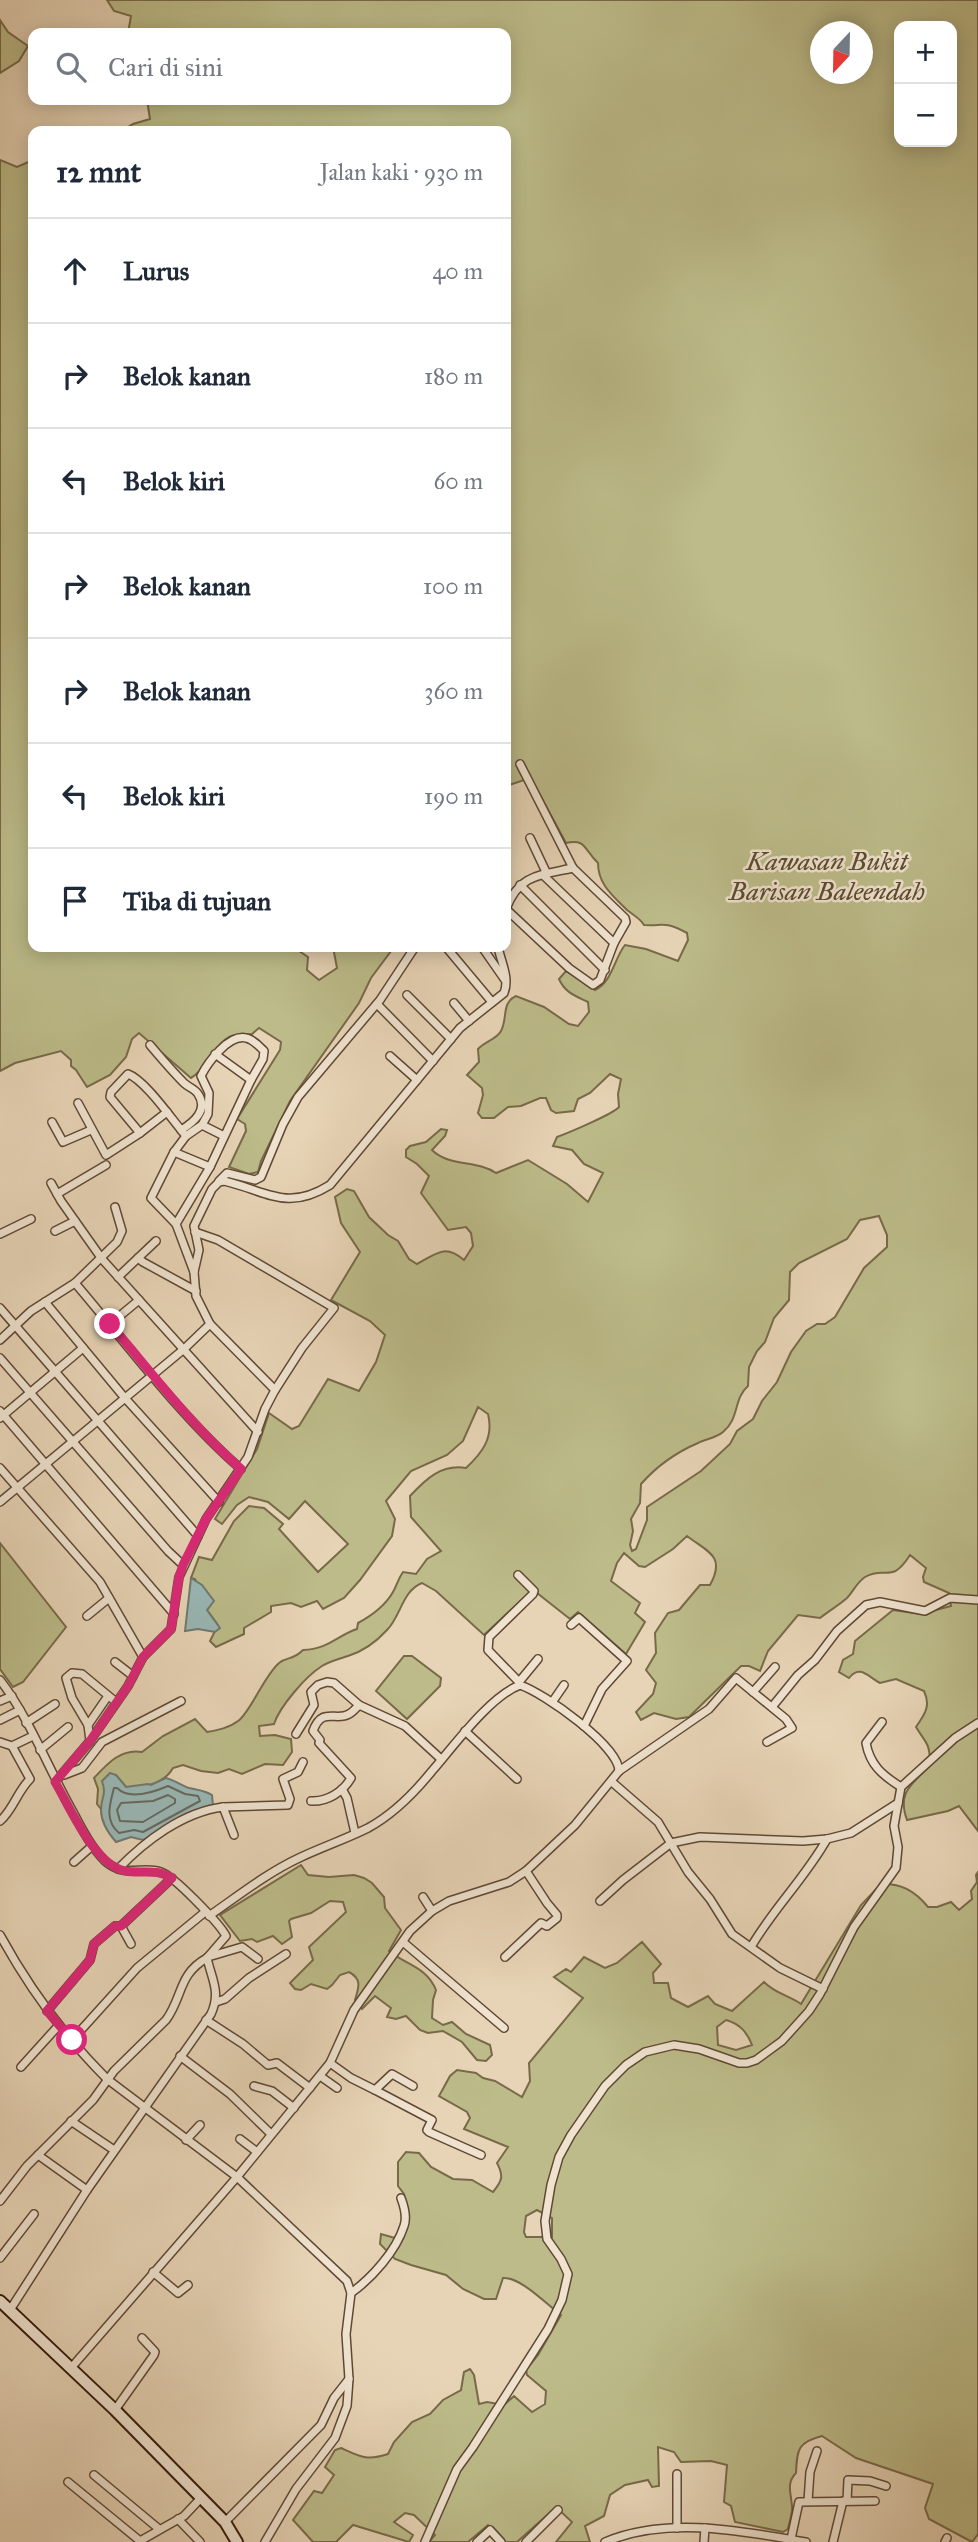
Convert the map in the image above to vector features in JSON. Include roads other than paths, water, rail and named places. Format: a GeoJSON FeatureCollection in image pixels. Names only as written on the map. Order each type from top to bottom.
{"type":"FeatureCollection","features":[{"type":"Feature","properties":{"kind":"main road"},"geometry":{"type":"LineString","coordinates":[[0,2301],[116,2410],[225,2522],[237,2542]]}},
{"type":"Feature","properties":{"kind":"street"},"geometry":{"type":"LineString","coordinates":[[511,913],[588,982],[595,985],[605,970],[614,943],[625,925],[625,918],[573,868],[520,764]]}},
{"type":"Feature","properties":{"kind":"street"},"geometry":{"type":"LineString","coordinates":[[530,838],[545,874],[614,943]]}},
{"type":"Feature","properties":{"kind":"street"},"geometry":{"type":"LineString","coordinates":[[511,898],[515,889],[535,876],[573,868]]}},
{"type":"Feature","properties":{"kind":"street"},"geometry":{"type":"LineString","coordinates":[[520,885],[605,970]]}},
{"type":"Feature","properties":{"kind":"street"},"geometry":{"type":"LineString","coordinates":[[194,1272],[199,1251],[195,1221],[212,1188],[227,1173],[255,1180],[261,1177],[283,1124],[298,1097],[377,1004],[412,952]]}},
{"type":"Feature","properties":{"kind":"street"},"geometry":{"type":"LineString","coordinates":[[450,952],[492,1002]]}},
{"type":"Feature","properties":{"kind":"street"},"geometry":{"type":"LineString","coordinates":[[488,952],[506,981]]}},
{"type":"Feature","properties":{"kind":"street"},"geometry":{"type":"LineString","coordinates":[[219,1182],[296,1199],[314,1194],[330,1185],[451,1039],[504,993],[506,981],[499,952]]}},
{"type":"Feature","properties":{"kind":"street"},"geometry":{"type":"LineString","coordinates":[[407,995],[451,1039]]}},
{"type":"Feature","properties":{"kind":"street"},"geometry":{"type":"LineString","coordinates":[[454,1003],[469,1021]]}},
{"type":"Feature","properties":{"kind":"street"},"geometry":{"type":"LineString","coordinates":[[377,1004],[433,1061]]}},
{"type":"Feature","properties":{"kind":"street"},"geometry":{"type":"LineString","coordinates":[[176,1224],[211,1167],[263,1059],[264,1051],[253,1041],[243,1037],[236,1038],[215,1054],[201,1076],[209,1093],[208,1114],[202,1125],[183,1133]]}},
{"type":"Feature","properties":{"kind":"street"},"geometry":{"type":"LineString","coordinates":[[150,1045],[186,1085],[198,1094],[201,1101],[200,1114],[183,1133],[151,1198],[176,1224],[194,1272],[196,1296],[209,1324],[275,1391]]}},
{"type":"Feature","properties":{"kind":"street"},"geometry":{"type":"LineString","coordinates":[[215,1054],[251,1080]]}},
{"type":"Feature","properties":{"kind":"street"},"geometry":{"type":"LineString","coordinates":[[390,1056],[417,1080]]}},
{"type":"Feature","properties":{"kind":"street"},"geometry":{"type":"LineString","coordinates":[[140,1133],[110,1097],[110,1092],[128,1074],[136,1078],[183,1133]]}},
{"type":"Feature","properties":{"kind":"street"},"geometry":{"type":"LineString","coordinates":[[78,1103],[106,1155],[167,1112]]}},
{"type":"Feature","properties":{"kind":"street"},"geometry":{"type":"LineString","coordinates":[[51,1122],[63,1142],[91,1130]]}},
{"type":"Feature","properties":{"kind":"street"},"geometry":{"type":"LineString","coordinates":[[202,1125],[224,1136]]}},
{"type":"Feature","properties":{"kind":"street"},"geometry":{"type":"LineString","coordinates":[[174,1152],[211,1167]]}},
{"type":"Feature","properties":{"kind":"street"},"geometry":{"type":"LineString","coordinates":[[57,1194],[106,1165]]}},
{"type":"Feature","properties":{"kind":"street"},"geometry":{"type":"LineString","coordinates":[[51,1184],[102,1259],[258,1432]]}},
{"type":"Feature","properties":{"kind":"street"},"geometry":{"type":"LineString","coordinates":[[0,1340],[31,1311],[75,1283],[102,1259],[121,1234],[121,1222],[115,1207]]}},
{"type":"Feature","properties":{"kind":"street"},"geometry":{"type":"LineString","coordinates":[[0,1234],[31,1219]]}},
{"type":"Feature","properties":{"kind":"street"},"geometry":{"type":"LineString","coordinates":[[55,1231],[75,1222]]}},
{"type":"Feature","properties":{"kind":"street"},"geometry":{"type":"LineString","coordinates":[[55,1782],[64,1775],[90,1741],[143,1657],[171,1629],[179,1577],[206,1519],[241,1469],[254,1445],[265,1409],[275,1391],[302,1348],[334,1308],[218,1240],[195,1232]]}},
{"type":"Feature","properties":{"kind":"street"},"geometry":{"type":"LineString","coordinates":[[118,1277],[156,1241]]}},
{"type":"Feature","properties":{"kind":"street"},"geometry":{"type":"LineString","coordinates":[[138,1258],[196,1291]]}},
{"type":"Feature","properties":{"kind":"street"},"geometry":{"type":"LineString","coordinates":[[75,1283],[226,1457],[241,1469]]}},
{"type":"Feature","properties":{"kind":"street"},"geometry":{"type":"LineString","coordinates":[[110,1324],[139,1300]]}},
{"type":"Feature","properties":{"kind":"street"},"geometry":{"type":"LineString","coordinates":[[46,1302],[124,1397],[219,1502]]}},
{"type":"Feature","properties":{"kind":"street"},"geometry":{"type":"LineString","coordinates":[[0,1308],[198,1536]]}},
{"type":"Feature","properties":{"kind":"street"},"geometry":{"type":"LineString","coordinates":[[0,1502],[184,1349],[209,1324]]}},
{"type":"Feature","properties":{"kind":"street"},"geometry":{"type":"LineString","coordinates":[[83,1348],[1,1415],[46,1463],[174,1614]]}},
{"type":"Feature","properties":{"kind":"street"},"geometry":{"type":"LineString","coordinates":[[0,1358],[183,1565]]}},
{"type":"Feature","properties":{"kind":"street"},"geometry":{"type":"LineString","coordinates":[[0,1468],[100,1582],[143,1657]]}},
{"type":"Feature","properties":{"kind":"street"},"geometry":{"type":"LineString","coordinates":[[518,1575],[534,1591],[489,1637],[487,1644],[492,1656],[520,1683],[553,1701],[586,1728],[616,1759],[619,1771]]}},
{"type":"Feature","properties":{"kind":"street"},"geometry":{"type":"LineString","coordinates":[[87,1616],[109,1598]]}},
{"type":"Feature","properties":{"kind":"street"},"geometry":{"type":"LineString","coordinates":[[772,1707],[798,1675],[815,1660],[837,1631],[866,1605],[880,1602],[925,1611],[950,1598],[978,1600]]}},
{"type":"Feature","properties":{"kind":"street"},"geometry":{"type":"LineString","coordinates":[[571,1625],[579,1618],[627,1661],[602,1689],[586,1728]]}},
{"type":"Feature","properties":{"kind":"street"},"geometry":{"type":"LineString","coordinates":[[72,2040],[137,1968],[207,1914],[267,1875],[375,1823],[399,1805],[465,1731],[500,1697],[520,1683],[538,1659]]}},
{"type":"Feature","properties":{"kind":"street"},"geometry":{"type":"LineString","coordinates":[[115,1662],[133,1676]]}},
{"type":"Feature","properties":{"kind":"street"},"geometry":{"type":"LineString","coordinates":[[753,1692],[775,1667]]}},
{"type":"Feature","properties":{"kind":"street"},"geometry":{"type":"LineString","coordinates":[[90,1741],[88,1725],[72,1698],[66,1678],[78,1672],[116,1702]]}},
{"type":"Feature","properties":{"kind":"street"},"geometry":{"type":"LineString","coordinates":[[71,2368],[235,2179],[320,2076],[330,2063],[354,2010],[402,1941],[418,1923],[432,1911],[459,1897],[509,1882],[526,1871],[567,1832],[619,1771],[709,1709],[736,1678],[786,1719],[792,1728],[767,1742]]}},
{"type":"Feature","properties":{"kind":"street"},"geometry":{"type":"LineString","coordinates":[[0,1679],[20,1710],[55,1782],[92,1846],[118,1869],[162,1872],[172,1878],[226,1936],[208,1959]]}},
{"type":"Feature","properties":{"kind":"street"},"geometry":{"type":"LineString","coordinates":[[296,1734],[314,1705],[311,1692],[318,1685],[334,1683],[359,1705],[405,1726],[441,1759]]}},
{"type":"Feature","properties":{"kind":"street"},"geometry":{"type":"LineString","coordinates":[[553,1701],[564,1685]]}},
{"type":"Feature","properties":{"kind":"street"},"geometry":{"type":"LineString","coordinates":[[0,1701],[12,1696]]}},
{"type":"Feature","properties":{"kind":"street"},"geometry":{"type":"LineString","coordinates":[[88,1725],[108,1696]]}},
{"type":"Feature","properties":{"kind":"street"},"geometry":{"type":"LineString","coordinates":[[64,1775],[82,1768],[102,1742],[181,1701]]}},
{"type":"Feature","properties":{"kind":"street"},"geometry":{"type":"LineString","coordinates":[[26,1723],[55,1704]]}},
{"type":"Feature","properties":{"kind":"street"},"geometry":{"type":"LineString","coordinates":[[311,1801],[323,1800],[342,1789],[350,1780],[350,1776],[319,1743],[320,1740],[313,1730],[321,1718],[349,1715],[359,1705]]}},
{"type":"Feature","properties":{"kind":"street"},"geometry":{"type":"LineString","coordinates":[[0,1720],[20,1710]]}},
{"type":"Feature","properties":{"kind":"street"},"geometry":{"type":"LineString","coordinates":[[882,1722],[866,1743],[867,1751],[880,1773],[901,1787]]}},
{"type":"Feature","properties":{"kind":"street"},"geometry":{"type":"LineString","coordinates":[[425,2542],[457,2469],[548,2329],[562,2300],[568,2274],[547,2239],[545,2221],[551,2185],[565,2146],[605,2086],[626,2065],[645,2052],[674,2045],[699,2049],[739,2063],[756,2060],[782,2041],[809,2011],[854,1927],[896,1868],[898,1847],[894,1825],[901,1787],[955,1738],[978,1723]]}},
{"type":"Feature","properties":{"kind":"street"},"geometry":{"type":"LineString","coordinates":[[40,1750],[68,1727]]}},
{"type":"Feature","properties":{"kind":"street"},"geometry":{"type":"LineString","coordinates":[[465,1731],[517,1779]]}},
{"type":"Feature","properties":{"kind":"street"},"geometry":{"type":"LineString","coordinates":[[12,1746],[33,1735]]}},
{"type":"Feature","properties":{"kind":"street"},"geometry":{"type":"LineString","coordinates":[[0,1742],[12,1746],[30,1779],[20,1790],[10,1812],[0,1821]]}},
{"type":"Feature","properties":{"kind":"street"},"geometry":{"type":"LineString","coordinates":[[118,1869],[144,1844],[189,1817],[223,1807],[288,1805],[290,1798],[284,1779],[298,1772],[303,1762]]}},
{"type":"Feature","properties":{"kind":"street"},"geometry":{"type":"LineString","coordinates":[[612,1782],[658,1822],[688,1872],[710,1899],[732,1934],[780,1968],[823,1989]]}},
{"type":"Feature","properties":{"kind":"street"},"geometry":{"type":"LineString","coordinates":[[342,1789],[347,1798],[355,1833]]}},
{"type":"Feature","properties":{"kind":"street"},"geometry":{"type":"LineString","coordinates":[[600,1901],[671,1843],[700,1837],[803,1841],[827,1839],[851,1833],[898,1803]]}},
{"type":"Feature","properties":{"kind":"street"},"geometry":{"type":"LineString","coordinates":[[223,1807],[234,1835]]}},
{"type":"Feature","properties":{"kind":"street"},"geometry":{"type":"LineString","coordinates":[[751,1947],[827,1839]]}},
{"type":"Feature","properties":{"kind":"street"},"geometry":{"type":"LineString","coordinates":[[74,1862],[92,1846]]}},
{"type":"Feature","properties":{"kind":"street"},"geometry":{"type":"LineString","coordinates":[[505,1957],[541,1923],[547,1926],[557,1918],[557,1914],[526,1871]]}},
{"type":"Feature","properties":{"kind":"street"},"geometry":{"type":"LineString","coordinates":[[47,2011],[90,1960],[94,1944],[115,1926],[121,1926],[172,1878]]}},
{"type":"Feature","properties":{"kind":"street"},"geometry":{"type":"LineString","coordinates":[[423,1896],[432,1911]]}},
{"type":"Feature","properties":{"kind":"street"},"geometry":{"type":"LineString","coordinates":[[121,1926],[131,1944]]}},
{"type":"Feature","properties":{"kind":"street"},"geometry":{"type":"LineString","coordinates":[[0,1935],[47,2011],[107,2079],[235,2179],[344,2276],[351,2293],[346,2334],[349,2379],[347,2406],[335,2438],[296,2488],[265,2542]]}},
{"type":"Feature","properties":{"kind":"street"},"geometry":{"type":"LineString","coordinates":[[402,1941],[504,2028]]}},
{"type":"Feature","properties":{"kind":"street"},"geometry":{"type":"LineString","coordinates":[[0,2201],[38,2155],[93,2100],[107,2079],[166,2020],[184,1978],[194,1967],[242,1947],[258,1959]]}},
{"type":"Feature","properties":{"kind":"street"},"geometry":{"type":"LineString","coordinates":[[216,2003],[286,1954]]}},
{"type":"Feature","properties":{"kind":"street"},"geometry":{"type":"LineString","coordinates":[[10,2310],[87,2190],[216,2003],[217,1994],[208,1959]]}},
{"type":"Feature","properties":{"kind":"street"},"geometry":{"type":"LineString","coordinates":[[206,2020],[267,2065],[277,2063],[310,2088]]}},
{"type":"Feature","properties":{"kind":"street"},"geometry":{"type":"LineString","coordinates":[[21,2067],[59,2025]]}},
{"type":"Feature","properties":{"kind":"street"},"geometry":{"type":"LineString","coordinates":[[180,2056],[230,2094],[271,2134]]}},
{"type":"Feature","properties":{"kind":"street"},"geometry":{"type":"LineString","coordinates":[[330,2063],[351,2078],[432,2120],[427,2130],[429,2132],[481,2155]]}},
{"type":"Feature","properties":{"kind":"street"},"geometry":{"type":"LineString","coordinates":[[375,2090],[392,2074],[413,2086]]}},
{"type":"Feature","properties":{"kind":"street"},"geometry":{"type":"LineString","coordinates":[[320,2076],[337,2088]]}},
{"type":"Feature","properties":{"kind":"street"},"geometry":{"type":"LineString","coordinates":[[254,2087],[272,2091],[293,2108]]}},
{"type":"Feature","properties":{"kind":"street"},"geometry":{"type":"LineString","coordinates":[[71,2122],[114,2150]]}},
{"type":"Feature","properties":{"kind":"street"},"geometry":{"type":"LineString","coordinates":[[186,2140],[200,2125]]}},
{"type":"Feature","properties":{"kind":"street"},"geometry":{"type":"LineString","coordinates":[[240,2139],[257,2152]]}},
{"type":"Feature","properties":{"kind":"street"},"geometry":{"type":"LineString","coordinates":[[38,2155],[87,2190]]}},
{"type":"Feature","properties":{"kind":"street"},"geometry":{"type":"LineString","coordinates":[[351,2293],[373,2273],[397,2241],[405,2219],[401,2198]]}},
{"type":"Feature","properties":{"kind":"street"},"geometry":{"type":"LineString","coordinates":[[0,2258],[34,2214]]}},
{"type":"Feature","properties":{"kind":"street"},"geometry":{"type":"LineString","coordinates":[[153,2272],[178,2293],[188,2285]]}},
{"type":"Feature","properties":{"kind":"street"},"geometry":{"type":"LineString","coordinates":[[116,2410],[155,2355],[142,2338]]}},
{"type":"Feature","properties":{"kind":"street"},"geometry":{"type":"LineString","coordinates":[[225,2522],[321,2425],[334,2398],[349,2379]]}},
{"type":"Feature","properties":{"kind":"street"},"geometry":{"type":"LineString","coordinates":[[807,2501],[810,2472],[817,2451]]}},
{"type":"Feature","properties":{"kind":"street"},"geometry":{"type":"LineString","coordinates":[[677,2474],[677,2528]]}},
{"type":"Feature","properties":{"kind":"street"},"geometry":{"type":"LineString","coordinates":[[94,2475],[159,2529]]}},
{"type":"Feature","properties":{"kind":"street"},"geometry":{"type":"LineString","coordinates":[[833,2542],[848,2480],[870,2481],[886,2486]]}},
{"type":"Feature","properties":{"kind":"street"},"geometry":{"type":"LineString","coordinates":[[68,2482],[140,2541],[177,2519],[201,2498]]}},
{"type":"Feature","properties":{"kind":"street"},"geometry":{"type":"LineString","coordinates":[[791,2539],[798,2503],[875,2501]]}},
{"type":"Feature","properties":{"kind":"street"},"geometry":{"type":"LineString","coordinates":[[526,2542],[558,2510]]}},
{"type":"Feature","properties":{"kind":"street"},"geometry":{"type":"LineString","coordinates":[[177,2519],[199,2542]]}},
{"type":"Feature","properties":{"kind":"street"},"geometry":{"type":"LineString","coordinates":[[605,2542],[654,2529],[677,2528],[705,2528],[806,2542]]}},
{"type":"Feature","properties":{"kind":"street"},"geometry":{"type":"LineString","coordinates":[[704,2542],[705,2528]]}},
{"type":"Feature","properties":{"kind":"street"},"geometry":{"type":"LineString","coordinates":[[477,2542],[490,2530],[501,2542]]}},
{"type":"Feature","properties":{"kind":"street"},"geometry":{"type":"LineString","coordinates":[[535,2535],[541,2542]]}},
{"type":"Feature","properties":{"kind":"water"},"geometry":{"type":"Polygon","coordinates":[[[191,1578],[202,1585],[214,1601],[207,1610],[220,1628],[215,1632],[198,1629],[185,1631],[191,1578]]]}},
{"type":"Feature","properties":{"kind":"water"},"geometry":{"type":"Polygon","coordinates":[[[110,1773],[116,1775],[126,1787],[151,1785],[166,1778],[212,1795],[213,1806],[143,1840],[131,1837],[116,1842],[101,1815],[104,1790],[102,1781],[110,1773]]]}},
{"type":"Feature","properties":{"kind":"park label","name":"Kawasan Bukit Barisan Baleendah"},"geometry":{"type":"Point","coordinates":[827,876]}}]}
